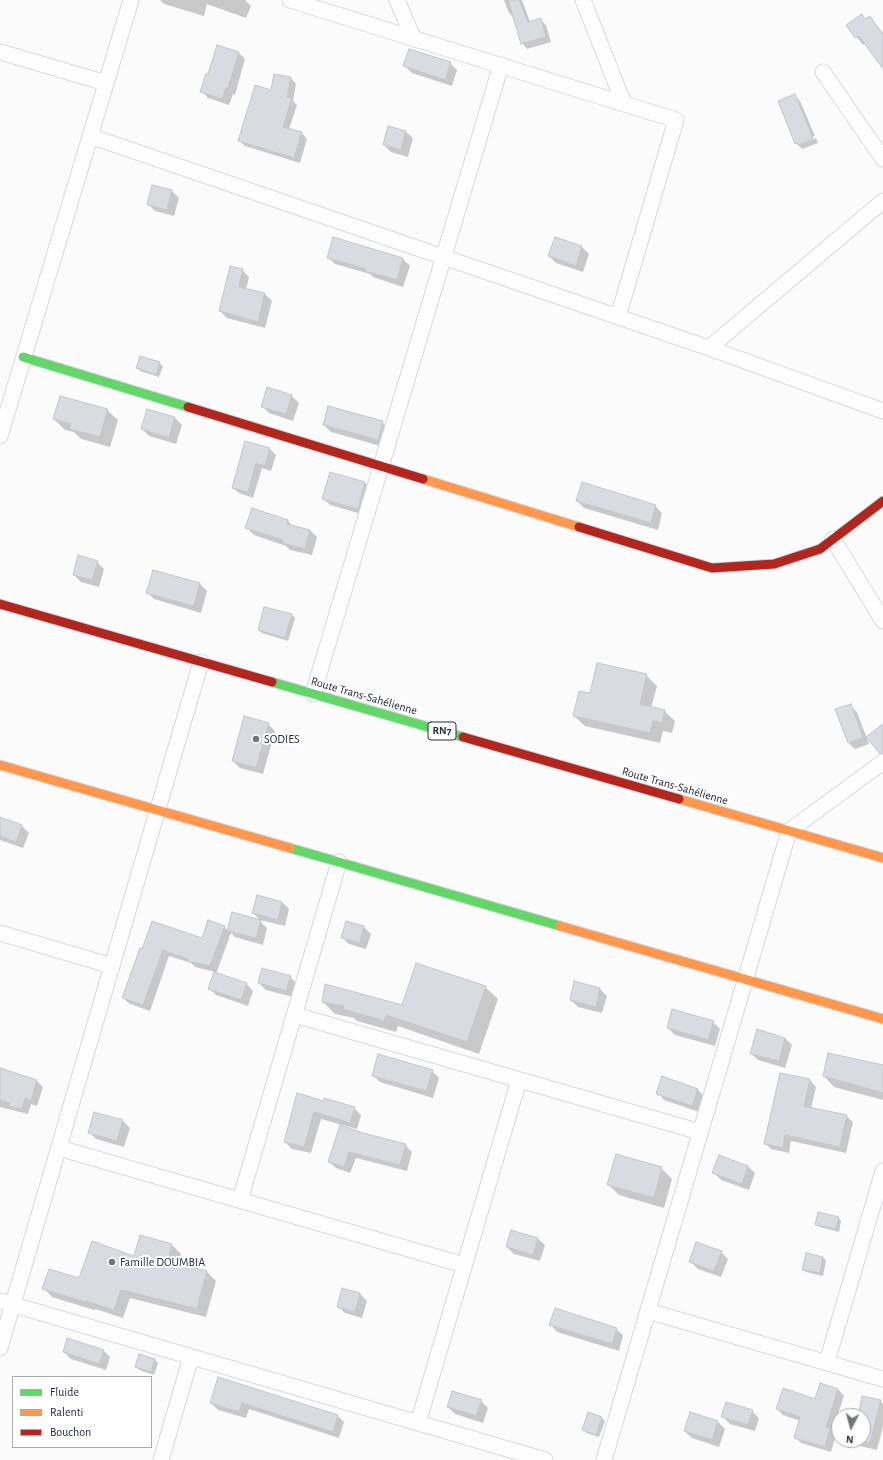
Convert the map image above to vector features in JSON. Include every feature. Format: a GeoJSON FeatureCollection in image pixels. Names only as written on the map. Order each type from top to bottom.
{"type":"FeatureCollection","features":[{"type":"Feature","properties":{"kind":"main road"},"geometry":{"type":"LineString","coordinates":[[23,357],[712,568],[774,564],[820,549],[883,501]]}},
{"type":"Feature","properties":{"kind":"main road","name":"Route Trans-Sahélienne"},"geometry":{"type":"LineString","coordinates":[[0,604],[883,858]]}},
{"type":"Feature","properties":{"kind":"main road"},"geometry":{"type":"LineString","coordinates":[[0,765],[883,1019]]}},
{"type":"Feature","properties":{"kind":"street"},"geometry":{"type":"LineString","coordinates":[[0,436],[131,0]]}},
{"type":"Feature","properties":{"kind":"street"},"geometry":{"type":"LineString","coordinates":[[290,0],[676,120],[618,317]]}},
{"type":"Feature","properties":{"kind":"street"},"geometry":{"type":"LineString","coordinates":[[398,0],[413,38]]}},
{"type":"Feature","properties":{"kind":"street"},"geometry":{"type":"LineString","coordinates":[[583,0],[624,104]]}},
{"type":"Feature","properties":{"kind":"street"},"geometry":{"type":"LineString","coordinates":[[0,52],[106,83]]}},
{"type":"Feature","properties":{"kind":"street"},"geometry":{"type":"LineString","coordinates":[[313,694],[501,65]]}},
{"type":"Feature","properties":{"kind":"street"},"geometry":{"type":"LineString","coordinates":[[823,72],[883,159]]}},
{"type":"Feature","properties":{"kind":"street"},"geometry":{"type":"LineString","coordinates":[[90,136],[709,348],[883,411]]}},
{"type":"Feature","properties":{"kind":"street"},"geometry":{"type":"LineString","coordinates":[[709,348],[883,201]]}},
{"type":"Feature","properties":{"kind":"street"},"geometry":{"type":"LineString","coordinates":[[833,539],[883,622]]}},
{"type":"Feature","properties":{"kind":"street"},"geometry":{"type":"LineString","coordinates":[[0,1348],[6,1303],[59,1148],[201,662]]}},
{"type":"Feature","properties":{"kind":"street"},"geometry":{"type":"LineString","coordinates":[[604,1460],[789,831],[883,762]]}},
{"type":"Feature","properties":{"kind":"street"},"geometry":{"type":"LineString","coordinates":[[240,1200],[339,862]]}},
{"type":"Feature","properties":{"kind":"street"},"geometry":{"type":"LineString","coordinates":[[0,933],[112,966]]}},
{"type":"Feature","properties":{"kind":"street"},"geometry":{"type":"LineString","coordinates":[[295,1014],[700,1132]]}},
{"type":"Feature","properties":{"kind":"street"},"geometry":{"type":"LineString","coordinates":[[418,1423],[518,1080]]}},
{"type":"Feature","properties":{"kind":"street"},"geometry":{"type":"LineString","coordinates":[[59,1148],[464,1265]]}},
{"type":"Feature","properties":{"kind":"street"},"geometry":{"type":"LineString","coordinates":[[827,1362],[882,1176]]}},
{"type":"Feature","properties":{"kind":"street"},"geometry":{"type":"LineString","coordinates":[[6,1303],[545,1460]]}},
{"type":"Feature","properties":{"kind":"street"},"geometry":{"type":"LineString","coordinates":[[648,1311],[883,1379]]}},
{"type":"Feature","properties":{"kind":"street"},"geometry":{"type":"LineString","coordinates":[[161,1460],[191,1357]]}},
{"type":"Feature","properties":{"kind":"building"},"geometry":{"type":"Polygon","coordinates":[[[508,0],[519,0],[528,22],[541,18],[546,37],[521,44],[508,0]]]}},
{"type":"Feature","properties":{"kind":"building"},"geometry":{"type":"Polygon","coordinates":[[[862,14],[865,19],[870,16],[883,35],[883,69],[859,36],[855,38],[846,25],[862,14]]]}},
{"type":"Feature","properties":{"kind":"building"},"geometry":{"type":"Polygon","coordinates":[[[217,45],[239,52],[228,88],[226,88],[222,99],[200,92],[206,73],[208,74],[217,45]]]}},
{"type":"Feature","properties":{"kind":"building"},"geometry":{"type":"Polygon","coordinates":[[[409,49],[451,62],[445,80],[403,66],[409,49]]]}},
{"type":"Feature","properties":{"kind":"building"},"geometry":{"type":"Polygon","coordinates":[[[274,74],[291,77],[287,97],[292,98],[283,127],[302,132],[294,158],[238,141],[255,85],[271,90],[274,74]]]}},
{"type":"Feature","properties":{"kind":"building"},"geometry":{"type":"Polygon","coordinates":[[[795,94],[813,138],[795,144],[778,101],[795,94]]]}},
{"type":"Feature","properties":{"kind":"building"},"geometry":{"type":"Polygon","coordinates":[[[388,126],[406,131],[401,150],[383,145],[388,126]]]}},
{"type":"Feature","properties":{"kind":"building"},"geometry":{"type":"Polygon","coordinates":[[[152,185],[172,190],[167,210],[147,205],[152,185]]]}},
{"type":"Feature","properties":{"kind":"building"},"geometry":{"type":"Polygon","coordinates":[[[333,237],[403,258],[397,280],[327,258],[333,237]]]}},
{"type":"Feature","properties":{"kind":"building"},"geometry":{"type":"Polygon","coordinates":[[[555,237],[582,246],[576,266],[548,256],[555,237]]]}},
{"type":"Feature","properties":{"kind":"building"},"geometry":{"type":"Polygon","coordinates":[[[230,266],[243,269],[239,287],[265,293],[258,322],[219,311],[230,266]]]}},
{"type":"Feature","properties":{"kind":"building"},"geometry":{"type":"Polygon","coordinates":[[[140,356],[160,362],[156,375],[136,368],[140,356]]]}},
{"type":"Feature","properties":{"kind":"building"},"geometry":{"type":"Polygon","coordinates":[[[267,387],[292,395],[286,414],[261,407],[267,387]]]}},
{"type":"Feature","properties":{"kind":"building"},"geometry":{"type":"Polygon","coordinates":[[[60,396],[108,409],[100,437],[69,429],[71,424],[53,419],[60,396]]]}},
{"type":"Feature","properties":{"kind":"building"},"geometry":{"type":"Polygon","coordinates":[[[328,406],[383,421],[378,440],[323,425],[328,406]]]}},
{"type":"Feature","properties":{"kind":"building"},"geometry":{"type":"Polygon","coordinates":[[[147,409],[175,417],[169,438],[141,429],[147,409]]]}},
{"type":"Feature","properties":{"kind":"building"},"geometry":{"type":"Polygon","coordinates":[[[245,441],[270,448],[265,466],[256,463],[248,492],[232,488],[245,441]]]}},
{"type":"Feature","properties":{"kind":"building"},"geometry":{"type":"Polygon","coordinates":[[[330,472],[365,482],[358,509],[322,499],[330,472]]]}},
{"type":"Feature","properties":{"kind":"building"},"geometry":{"type":"Polygon","coordinates":[[[582,482],[656,505],[651,523],[576,501],[582,482]]]}},
{"type":"Feature","properties":{"kind":"building"},"geometry":{"type":"Polygon","coordinates":[[[252,508],[288,520],[287,524],[310,530],[305,549],[282,543],[283,540],[245,528],[252,508]]]}},
{"type":"Feature","properties":{"kind":"building"},"geometry":{"type":"Polygon","coordinates":[[[78,555],[98,561],[92,580],[73,575],[78,555]]]}},
{"type":"Feature","properties":{"kind":"building"},"geometry":{"type":"Polygon","coordinates":[[[153,570],[200,583],[194,606],[146,593],[153,570]]]}},
{"type":"Feature","properties":{"kind":"building"},"geometry":{"type":"Polygon","coordinates":[[[264,607],[292,614],[285,638],[258,630],[264,607]]]}},
{"type":"Feature","properties":{"kind":"building"},"geometry":{"type":"Polygon","coordinates":[[[597,663],[647,674],[640,704],[665,710],[662,723],[653,721],[650,733],[573,716],[579,691],[590,693],[597,663]]]}},
{"type":"Feature","properties":{"kind":"building"},"geometry":{"type":"Polygon","coordinates":[[[851,704],[863,737],[848,743],[835,709],[851,704]]]}},
{"type":"Feature","properties":{"kind":"building"},"geometry":{"type":"Polygon","coordinates":[[[244,716],[269,723],[256,768],[232,761],[244,716]]]}},
{"type":"Feature","properties":{"kind":"building"},"geometry":{"type":"Polygon","coordinates":[[[883,724],[883,753],[880,754],[866,737],[883,724]]]}},
{"type":"Feature","properties":{"kind":"building"},"geometry":{"type":"Polygon","coordinates":[[[0,817],[22,825],[16,842],[0,836],[0,817]]]}},
{"type":"Feature","properties":{"kind":"building"},"geometry":{"type":"Polygon","coordinates":[[[257,895],[282,902],[278,920],[252,913],[257,895]]]}},
{"type":"Feature","properties":{"kind":"building"},"geometry":{"type":"Polygon","coordinates":[[[232,912],[261,920],[256,938],[227,931],[232,912]]]}},
{"type":"Feature","properties":{"kind":"building"},"geometry":{"type":"Polygon","coordinates":[[[208,920],[225,926],[210,966],[187,961],[188,959],[163,950],[143,1005],[122,998],[140,948],[142,949],[152,921],[202,938],[208,920]]]}},
{"type":"Feature","properties":{"kind":"building"},"geometry":{"type":"Polygon","coordinates":[[[346,921],[364,926],[360,943],[341,938],[346,921]]]}},
{"type":"Feature","properties":{"kind":"building"},"geometry":{"type":"Polygon","coordinates":[[[416,963],[486,986],[467,1042],[386,1015],[384,1021],[343,1009],[344,1006],[322,1002],[325,984],[402,1005],[416,963]]]}},
{"type":"Feature","properties":{"kind":"building"},"geometry":{"type":"Polygon","coordinates":[[[262,968],[291,976],[286,991],[258,983],[262,968]]]}},
{"type":"Feature","properties":{"kind":"building"},"geometry":{"type":"Polygon","coordinates":[[[214,972],[247,983],[241,1000],[208,989],[214,972]]]}},
{"type":"Feature","properties":{"kind":"building"},"geometry":{"type":"Polygon","coordinates":[[[574,981],[600,988],[596,1007],[570,1000],[574,981]]]}},
{"type":"Feature","properties":{"kind":"building"},"geometry":{"type":"Polygon","coordinates":[[[672,1009],[714,1021],[708,1040],[667,1028],[672,1009]]]}},
{"type":"Feature","properties":{"kind":"building"},"geometry":{"type":"Polygon","coordinates":[[[757,1029],[785,1038],[779,1061],[750,1054],[757,1029]]]}},
{"type":"Feature","properties":{"kind":"building"},"geometry":{"type":"Polygon","coordinates":[[[828,1053],[883,1065],[883,1093],[823,1076],[828,1053]]]}},
{"type":"Feature","properties":{"kind":"building"},"geometry":{"type":"Polygon","coordinates":[[[378,1054],[433,1070],[426,1091],[372,1076],[378,1054]]]}},
{"type":"Feature","properties":{"kind":"building"},"geometry":{"type":"Polygon","coordinates":[[[0,1068],[37,1080],[31,1101],[25,1098],[22,1109],[9,1106],[10,1103],[0,1100],[0,1068]]]}},
{"type":"Feature","properties":{"kind":"building"},"geometry":{"type":"Polygon","coordinates":[[[780,1073],[810,1079],[804,1106],[847,1115],[840,1147],[785,1135],[783,1148],[764,1144],[780,1073]]]}},
{"type":"Feature","properties":{"kind":"building"},"geometry":{"type":"Polygon","coordinates":[[[662,1076],[698,1089],[692,1106],[656,1094],[662,1076]]]}},
{"type":"Feature","properties":{"kind":"building"},"geometry":{"type":"Polygon","coordinates":[[[297,1093],[324,1101],[324,1098],[355,1107],[350,1123],[314,1112],[304,1147],[284,1142],[297,1093]]]}},
{"type":"Feature","properties":{"kind":"building"},"geometry":{"type":"Polygon","coordinates":[[[94,1112],[123,1120],[117,1141],[88,1133],[94,1112]]]}},
{"type":"Feature","properties":{"kind":"building"},"geometry":{"type":"Polygon","coordinates":[[[340,1125],[363,1133],[406,1144],[400,1165],[349,1152],[344,1167],[328,1162],[340,1125]]]}},
{"type":"Feature","properties":{"kind":"building"},"geometry":{"type":"Polygon","coordinates":[[[616,1154],[662,1167],[654,1198],[607,1185],[616,1154]]]}},
{"type":"Feature","properties":{"kind":"building"},"geometry":{"type":"Polygon","coordinates":[[[719,1155],[748,1166],[742,1184],[712,1173],[719,1155]]]}},
{"type":"Feature","properties":{"kind":"building"},"geometry":{"type":"Polygon","coordinates":[[[818,1212],[839,1217],[836,1229],[815,1225],[818,1212]]]}},
{"type":"Feature","properties":{"kind":"building"},"geometry":{"type":"Polygon","coordinates":[[[511,1230],[538,1238],[533,1255],[506,1247],[511,1230]]]}},
{"type":"Feature","properties":{"kind":"building"},"geometry":{"type":"Polygon","coordinates":[[[140,1235],[172,1244],[168,1261],[207,1271],[197,1309],[121,1290],[114,1310],[42,1289],[49,1269],[79,1278],[92,1241],[134,1256],[140,1235]]]}},
{"type":"Feature","properties":{"kind":"building"},"geometry":{"type":"Polygon","coordinates":[[[696,1242],[722,1251],[714,1271],[689,1262],[696,1242]]]}},
{"type":"Feature","properties":{"kind":"building"},"geometry":{"type":"Polygon","coordinates":[[[806,1253],[823,1257],[820,1273],[802,1270],[806,1253]]]}},
{"type":"Feature","properties":{"kind":"building"},"geometry":{"type":"Polygon","coordinates":[[[342,1288],[360,1293],[355,1312],[337,1307],[342,1288]]]}},
{"type":"Feature","properties":{"kind":"building"},"geometry":{"type":"Polygon","coordinates":[[[555,1308],[617,1328],[612,1344],[549,1325],[555,1308]]]}},
{"type":"Feature","properties":{"kind":"building"},"geometry":{"type":"Polygon","coordinates":[[[67,1338],[104,1350],[99,1364],[63,1352],[67,1338]]]}},
{"type":"Feature","properties":{"kind":"building"},"geometry":{"type":"Polygon","coordinates":[[[139,1354],[155,1359],[151,1372],[135,1367],[139,1354]]]}},
{"type":"Feature","properties":{"kind":"building"},"geometry":{"type":"Polygon","coordinates":[[[218,1377],[338,1415],[333,1432],[242,1403],[239,1412],[210,1403],[218,1377]]]}},
{"type":"Feature","properties":{"kind":"building"},"geometry":{"type":"Polygon","coordinates":[[[820,1383],[838,1389],[826,1427],[830,1428],[825,1447],[794,1438],[800,1417],[776,1409],[783,1388],[815,1399],[820,1383]]]}},
{"type":"Feature","properties":{"kind":"building"},"geometry":{"type":"Polygon","coordinates":[[[452,1391],[482,1400],[476,1416],[447,1407],[452,1391]]]}},
{"type":"Feature","properties":{"kind":"building"},"geometry":{"type":"Polygon","coordinates":[[[862,1396],[881,1400],[871,1439],[871,1408],[860,1408],[862,1396]]]}},
{"type":"Feature","properties":{"kind":"building"},"geometry":{"type":"Polygon","coordinates":[[[726,1402],[753,1410],[748,1425],[721,1417],[726,1402]]]}},
{"type":"Feature","properties":{"kind":"building"},"geometry":{"type":"Polygon","coordinates":[[[588,1412],[602,1417],[596,1435],[582,1430],[588,1412]]]}},
{"type":"Feature","properties":{"kind":"building"},"geometry":{"type":"Polygon","coordinates":[[[690,1412],[718,1421],[712,1440],[684,1431],[690,1412]]]}},
{"type":"Feature","properties":{"kind":"traffic: fast"},"geometry":{"type":"LineString","coordinates":[[23,357],[188,407]]}},
{"type":"Feature","properties":{"kind":"traffic: fast"},"geometry":{"type":"LineString","coordinates":[[272,682],[463,737]]}},
{"type":"Feature","properties":{"kind":"traffic: fast"},"geometry":{"type":"LineString","coordinates":[[290,848],[560,926]]}},
{"type":"Feature","properties":{"kind":"traffic: slow"},"geometry":{"type":"LineString","coordinates":[[423,479],[579,527]]}},
{"type":"Feature","properties":{"kind":"traffic: slow"},"geometry":{"type":"LineString","coordinates":[[0,765],[290,848]]}},
{"type":"Feature","properties":{"kind":"traffic: slow"},"geometry":{"type":"LineString","coordinates":[[679,799],[883,858]]}},
{"type":"Feature","properties":{"kind":"traffic: slow"},"geometry":{"type":"LineString","coordinates":[[560,926],[883,1019]]}},
{"type":"Feature","properties":{"kind":"traffic: jam"},"geometry":{"type":"LineString","coordinates":[[188,407],[423,479]]}},
{"type":"Feature","properties":{"kind":"traffic: jam"},"geometry":{"type":"LineString","coordinates":[[579,527],[712,568],[774,564],[820,549],[883,501]]}},
{"type":"Feature","properties":{"kind":"traffic: jam"},"geometry":{"type":"LineString","coordinates":[[0,604],[272,682]]}},
{"type":"Feature","properties":{"kind":"traffic: jam"},"geometry":{"type":"LineString","coordinates":[[463,737],[679,799]]}},
{"type":"Feature","properties":{"kind":"place","name":"SODIES"},"geometry":{"type":"Point","coordinates":[256,739]}},
{"type":"Feature","properties":{"kind":"place","name":"Famille DOUMBIA"},"geometry":{"type":"Point","coordinates":[112,1262]}}]}
